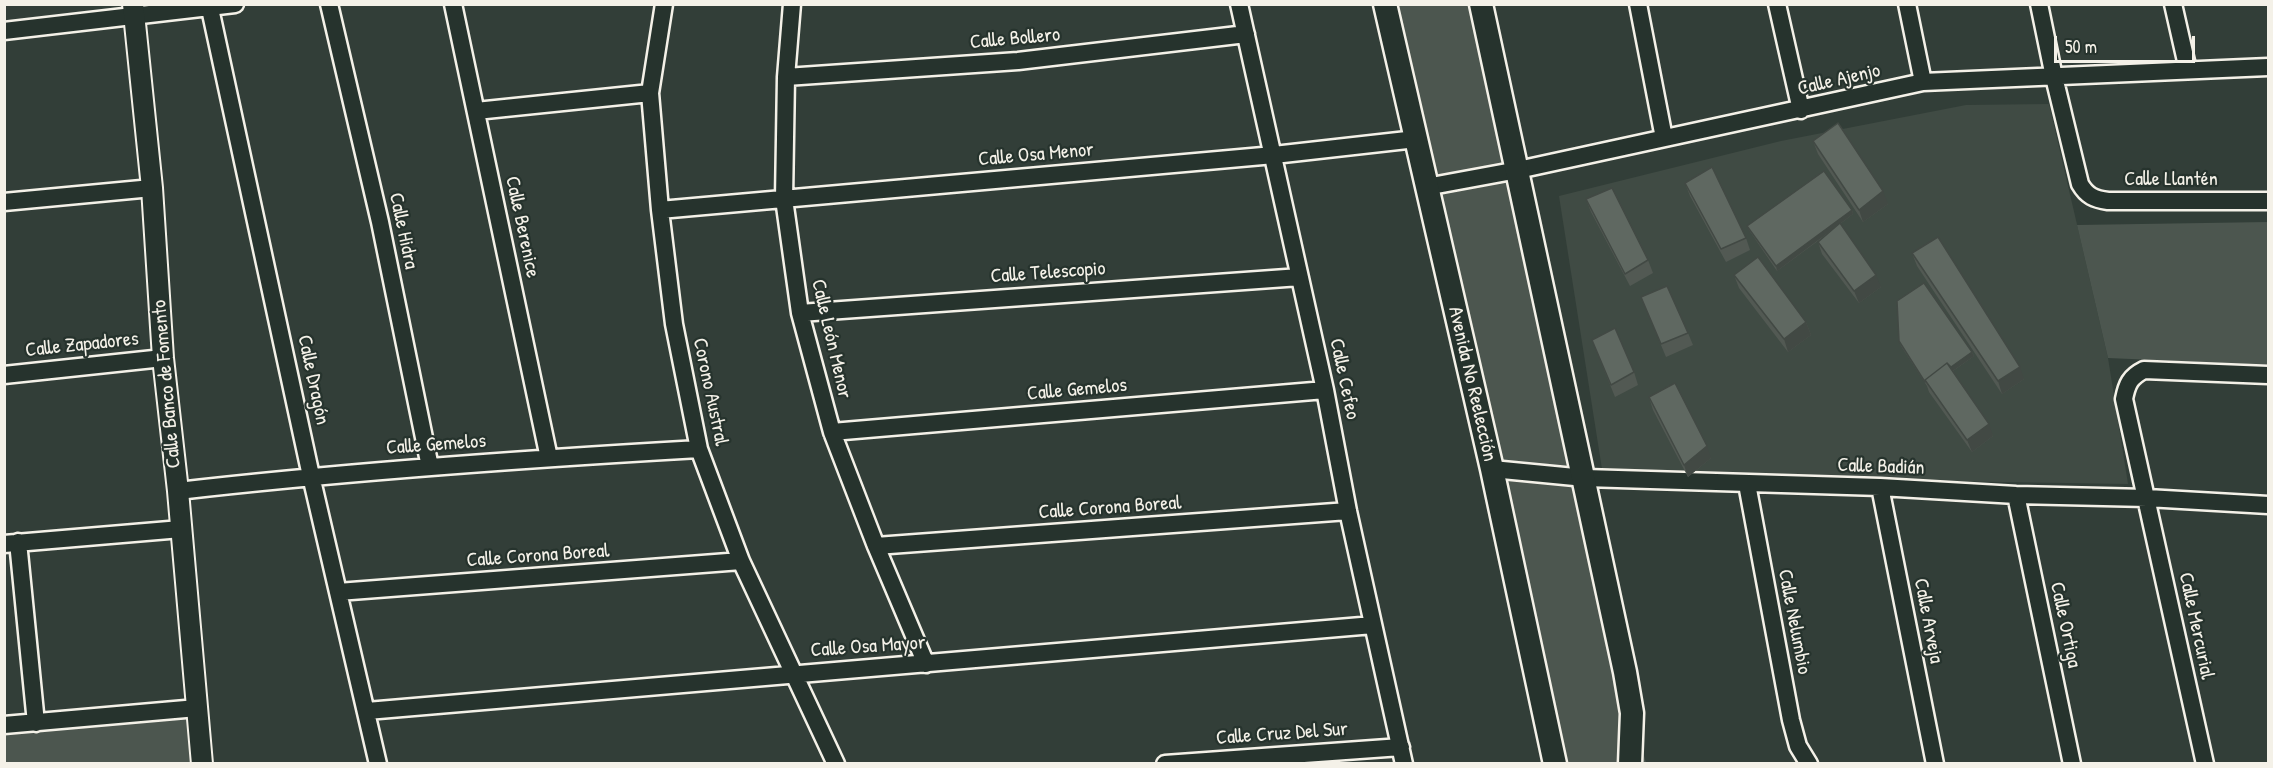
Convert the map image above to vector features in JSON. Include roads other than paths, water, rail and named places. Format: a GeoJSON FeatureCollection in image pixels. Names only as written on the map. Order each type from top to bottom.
{"type":"FeatureCollection","features":[{"type":"Feature","properties":{"kind":"main road","name":"Avenida No Reelección"},"geometry":{"type":"LineString","coordinates":[[1385,4],[1492,469],[1555,764]]}},
{"type":"Feature","properties":{"kind":"main road"},"geometry":{"type":"LineString","coordinates":[[1481,4],[1585,478],[1632,713],[1646,764]]}},
{"type":"Feature","properties":{"kind":"main road"},"geometry":{"type":"LineString","coordinates":[[1630,764],[1632,713]]}},
{"type":"Feature","properties":{"kind":"street"},"geometry":{"type":"LineString","coordinates":[[4,31],[134,10],[235,4]]}},
{"type":"Feature","properties":{"kind":"street","name":"Calle Hidra"},"geometry":{"type":"LineString","coordinates":[[329,4],[380,222],[430,467]]}},
{"type":"Feature","properties":{"kind":"street","name":"Calle Berenice"},"geometry":{"type":"LineString","coordinates":[[453,4],[549,458]]}},
{"type":"Feature","properties":{"kind":"street","name":"Corono Austral"},"geometry":{"type":"LineString","coordinates":[[664,4],[650,93],[660,210],[674,324],[699,449],[741,561],[836,764]]}},
{"type":"Feature","properties":{"kind":"street","name":"Calle León Menor"},"geometry":{"type":"LineString","coordinates":[[792,4],[786,77],[784,199],[800,313],[832,432],[876,546],[926,664]]}},
{"type":"Feature","properties":{"kind":"street","name":"Calle Cefeo"},"geometry":{"type":"LineString","coordinates":[[1239,4],[1274,155],[1325,390],[1348,511],[1404,764]]}},
{"type":"Feature","properties":{"kind":"street"},"geometry":{"type":"LineString","coordinates":[[1638,4],[1664,138]]}},
{"type":"Feature","properties":{"kind":"street"},"geometry":{"type":"LineString","coordinates":[[1777,4],[1801,110]]}},
{"type":"Feature","properties":{"kind":"street"},"geometry":{"type":"LineString","coordinates":[[1907,4],[1923,82]]}},
{"type":"Feature","properties":{"kind":"street"},"geometry":{"type":"LineString","coordinates":[[2039,4],[2054,77]]}},
{"type":"Feature","properties":{"kind":"street"},"geometry":{"type":"LineString","coordinates":[[2173,4],[2187,70]]}},
{"type":"Feature","properties":{"kind":"street","name":"Calle Dragón"},"geometry":{"type":"LineString","coordinates":[[210,5],[311,476],[378,764]]}},
{"type":"Feature","properties":{"kind":"street","name":"Calle Banco de Fomento"},"geometry":{"type":"LineString","coordinates":[[134,10],[152,188],[163,358],[178,490],[202,764]]}},
{"type":"Feature","properties":{"kind":"street","name":"Calle Bollero"},"geometry":{"type":"LineString","coordinates":[[786,77],[1018,61],[1246,34]]}},
{"type":"Feature","properties":{"kind":"street","name":"Calle Ajenjo"},"geometry":{"type":"LineString","coordinates":[[1426,187],[1518,170],[1923,82],[2268,68]]}},
{"type":"Feature","properties":{"kind":"street","name":"Calle Llantén"},"geometry":{"type":"LineString","coordinates":[[2054,77],[2080,184],[2086,194],[2095,200],[2268,201]]}},
{"type":"Feature","properties":{"kind":"street"},"geometry":{"type":"LineString","coordinates":[[476,111],[650,93]]}},
{"type":"Feature","properties":{"kind":"street","name":"Calle Osa Menor"},"geometry":{"type":"LineString","coordinates":[[660,210],[1274,155],[1416,139]]}},
{"type":"Feature","properties":{"kind":"street"},"geometry":{"type":"LineString","coordinates":[[4,202],[152,188]]}},
{"type":"Feature","properties":{"kind":"street","name":"Calle Telescopio"},"geometry":{"type":"LineString","coordinates":[[800,313],[1300,277]]}},
{"type":"Feature","properties":{"kind":"street","name":"Calle Zapadores"},"geometry":{"type":"LineString","coordinates":[[4,375],[163,358]]}},
{"type":"Feature","properties":{"kind":"street","name":"Calle Mercurial"},"geometry":{"type":"LineString","coordinates":[[2205,764],[2124,399],[2126,387],[2133,376],[2144,370],[2268,375]]}},
{"type":"Feature","properties":{"kind":"street","name":"Calle Gemelos"},"geometry":{"type":"LineString","coordinates":[[832,432],[1325,390]]}},
{"type":"Feature","properties":{"kind":"street","name":"Calle Gemelos"},"geometry":{"type":"LineString","coordinates":[[178,490],[311,476],[699,449]]}},
{"type":"Feature","properties":{"kind":"street","name":"Calle Badián"},"geometry":{"type":"LineString","coordinates":[[1492,469],[1585,478],[1880,487],[2268,505]]}},
{"type":"Feature","properties":{"kind":"street","name":"Calle Nelumbio"},"geometry":{"type":"LineString","coordinates":[[1747,484],[1791,720],[1798,746],[1809,764]]}},
{"type":"Feature","properties":{"kind":"street","name":"Calle Arveja"},"geometry":{"type":"LineString","coordinates":[[1880,487],[1935,764]]}},
{"type":"Feature","properties":{"kind":"street","name":"Calle Ortiga"},"geometry":{"type":"LineString","coordinates":[[2016,495],[2072,764]]}},
{"type":"Feature","properties":{"kind":"street","name":"Calle Corona Boreal"},"geometry":{"type":"LineString","coordinates":[[876,546],[1348,511]]}},
{"type":"Feature","properties":{"kind":"street"},"geometry":{"type":"LineString","coordinates":[[36,723],[11,543],[181,529]]}},
{"type":"Feature","properties":{"kind":"street","name":"Calle Corona Boreal"},"geometry":{"type":"LineString","coordinates":[[338,592],[741,561]]}},
{"type":"Feature","properties":{"kind":"street","name":"Calle Osa Mayor"},"geometry":{"type":"LineString","coordinates":[[366,711],[1373,625]]}},
{"type":"Feature","properties":{"kind":"street"},"geometry":{"type":"LineString","coordinates":[[4,725],[197,708]]}},
{"type":"Feature","properties":{"kind":"street","name":"Calle Cruz Del Sur"},"geometry":{"type":"LineString","coordinates":[[1165,764],[1401,747]]}}]}
